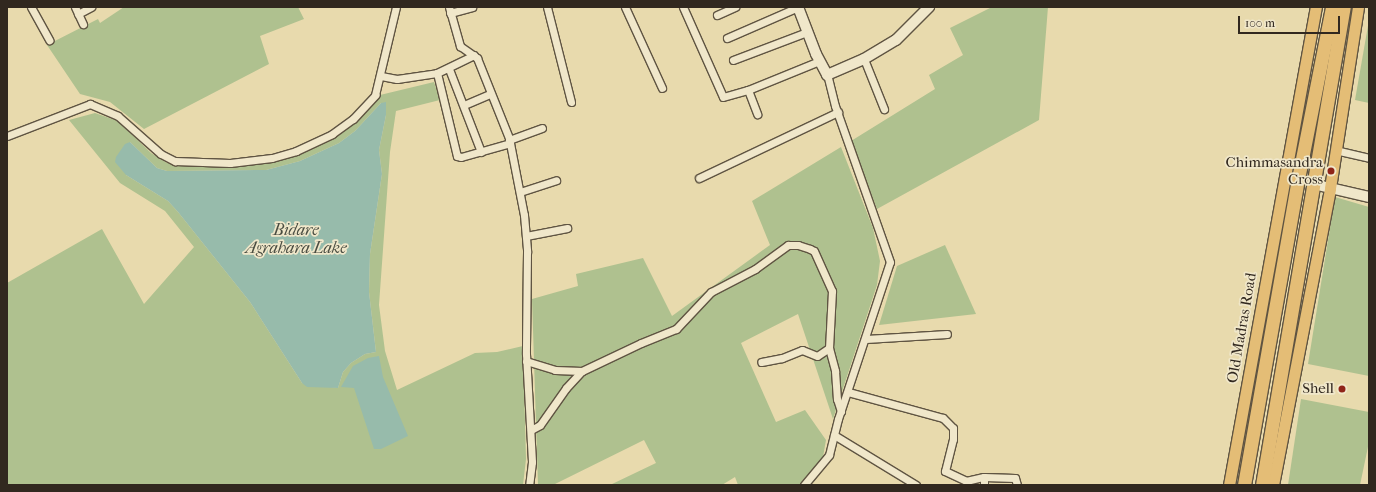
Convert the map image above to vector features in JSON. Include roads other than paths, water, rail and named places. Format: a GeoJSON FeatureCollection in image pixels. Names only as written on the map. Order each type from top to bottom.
{"type":"FeatureCollection","features":[{"type":"Feature","properties":{"kind":"highway"},"geometry":{"type":"LineString","coordinates":[[1292,178],[1332,7]]}},
{"type":"Feature","properties":{"kind":"highway"},"geometry":{"type":"LineString","coordinates":[[1262,485],[1344,7]]}},
{"type":"Feature","properties":{"kind":"highway","name":"Old Madras Road"},"geometry":{"type":"LineString","coordinates":[[1244,485],[1292,178]]}},
{"type":"Feature","properties":{"kind":"main road"},"geometry":{"type":"LineString","coordinates":[[1292,178],[1316,7]]}},
{"type":"Feature","properties":{"kind":"main road"},"geometry":{"type":"LineString","coordinates":[[1273,485],[1330,188],[1358,7]]}},
{"type":"Feature","properties":{"kind":"main road","name":"Old Madras Road"},"geometry":{"type":"LineString","coordinates":[[1229,485],[1292,178]]}},
{"type":"Feature","properties":{"kind":"street"},"geometry":{"type":"LineString","coordinates":[[30,7],[49,40]]}},
{"type":"Feature","properties":{"kind":"street"},"geometry":{"type":"LineString","coordinates":[[83,24],[76,10],[91,7]]}},
{"type":"Feature","properties":{"kind":"street"},"geometry":{"type":"LineString","coordinates":[[7,136],[90,104],[118,116],[161,154],[175,161],[230,163],[272,158],[296,151],[332,134],[353,119],[375,95],[381,76],[396,7]]}},
{"type":"Feature","properties":{"kind":"street"},"geometry":{"type":"LineString","coordinates":[[472,7],[450,10],[460,46],[464,52],[474,55]]}},
{"type":"Feature","properties":{"kind":"street"},"geometry":{"type":"LineString","coordinates":[[547,7],[571,102]]}},
{"type":"Feature","properties":{"kind":"street"},"geometry":{"type":"LineString","coordinates":[[625,7],[662,88]]}},
{"type":"Feature","properties":{"kind":"street"},"geometry":{"type":"LineString","coordinates":[[683,7],[722,95],[726,97],[748,90],[819,61]]}},
{"type":"Feature","properties":{"kind":"street"},"geometry":{"type":"LineString","coordinates":[[717,15],[735,7]]}},
{"type":"Feature","properties":{"kind":"street"},"geometry":{"type":"LineString","coordinates":[[727,38],[798,7],[819,61],[827,75],[838,112],[890,262],[866,339],[841,411],[829,455],[804,485]]}},
{"type":"Feature","properties":{"kind":"street"},"geometry":{"type":"LineString","coordinates":[[827,75],[864,59],[896,40],[929,7]]}},
{"type":"Feature","properties":{"kind":"street"},"geometry":{"type":"LineString","coordinates":[[733,60],[807,32]]}},
{"type":"Feature","properties":{"kind":"street"},"geometry":{"type":"LineString","coordinates":[[381,76],[397,79],[437,73],[449,69],[474,55]]}},
{"type":"Feature","properties":{"kind":"street"},"geometry":{"type":"LineString","coordinates":[[474,55],[510,142],[520,192],[526,236],[526,361],[532,462],[529,485]]}},
{"type":"Feature","properties":{"kind":"street"},"geometry":{"type":"LineString","coordinates":[[864,59],[884,109]]}},
{"type":"Feature","properties":{"kind":"street"},"geometry":{"type":"LineString","coordinates":[[449,69],[481,152]]}},
{"type":"Feature","properties":{"kind":"street"},"geometry":{"type":"LineString","coordinates":[[437,73],[457,156],[481,152],[510,142],[542,128]]}},
{"type":"Feature","properties":{"kind":"street"},"geometry":{"type":"LineString","coordinates":[[748,90],[757,114]]}},
{"type":"Feature","properties":{"kind":"street"},"geometry":{"type":"LineString","coordinates":[[464,105],[490,94]]}},
{"type":"Feature","properties":{"kind":"street"},"geometry":{"type":"LineString","coordinates":[[700,178],[838,112]]}},
{"type":"Feature","properties":{"kind":"street"},"geometry":{"type":"LineString","coordinates":[[1335,150],[1369,158]]}},
{"type":"Feature","properties":{"kind":"street"},"geometry":{"type":"LineString","coordinates":[[520,192],[556,180]]}},
{"type":"Feature","properties":{"kind":"street"},"geometry":{"type":"LineString","coordinates":[[1313,184],[1369,197]]}},
{"type":"Feature","properties":{"kind":"street"},"geometry":{"type":"LineString","coordinates":[[526,236],[567,228]]}},
{"type":"Feature","properties":{"kind":"street"},"geometry":{"type":"LineString","coordinates":[[531,430],[540,426],[566,388],[582,372],[641,343],[676,329],[711,292],[755,269],[788,245],[798,245],[814,251],[832,291],[829,348],[835,371],[837,400],[841,411]]}},
{"type":"Feature","properties":{"kind":"street"},"geometry":{"type":"LineString","coordinates":[[866,339],[947,334]]}},
{"type":"Feature","properties":{"kind":"street"},"geometry":{"type":"LineString","coordinates":[[761,362],[782,358],[802,350],[817,356],[829,348]]}},
{"type":"Feature","properties":{"kind":"street"},"geometry":{"type":"LineString","coordinates":[[526,361],[555,370],[582,372]]}},
{"type":"Feature","properties":{"kind":"street"},"geometry":{"type":"LineString","coordinates":[[848,392],[943,418],[953,428],[953,439],[944,471],[966,481],[984,477],[1015,478],[1017,485]]}},
{"type":"Feature","properties":{"kind":"street"},"geometry":{"type":"LineString","coordinates":[[834,435],[916,485]]}},
{"type":"Feature","properties":{"kind":"street"},"geometry":{"type":"LineString","coordinates":[[984,477],[984,485]]}},
{"type":"Feature","properties":{"kind":"water","name":"Bidare Agrahara Lake"},"geometry":{"type":"Polygon","coordinates":[[[386,102],[386,115],[379,150],[382,174],[370,254],[369,292],[376,352],[365,354],[351,363],[343,372],[338,388],[307,387],[302,383],[250,302],[178,212],[168,201],[126,175],[115,162],[116,157],[125,144],[130,142],[157,168],[167,171],[266,170],[300,161],[339,143],[355,131],[381,103],[386,102]]]}},
{"type":"Feature","properties":{"kind":"water"},"geometry":{"type":"Polygon","coordinates":[[[379,356],[383,377],[408,436],[381,449],[374,449],[354,388],[341,387],[353,366],[368,358],[379,356]]]}},
{"type":"Feature","properties":{"kind":"place","name":"Chimmasandra Cross"},"geometry":{"type":"Point","coordinates":[1331,171]}},
{"type":"Feature","properties":{"kind":"place","name":"Shell"},"geometry":{"type":"Point","coordinates":[1342,389]}}]}
